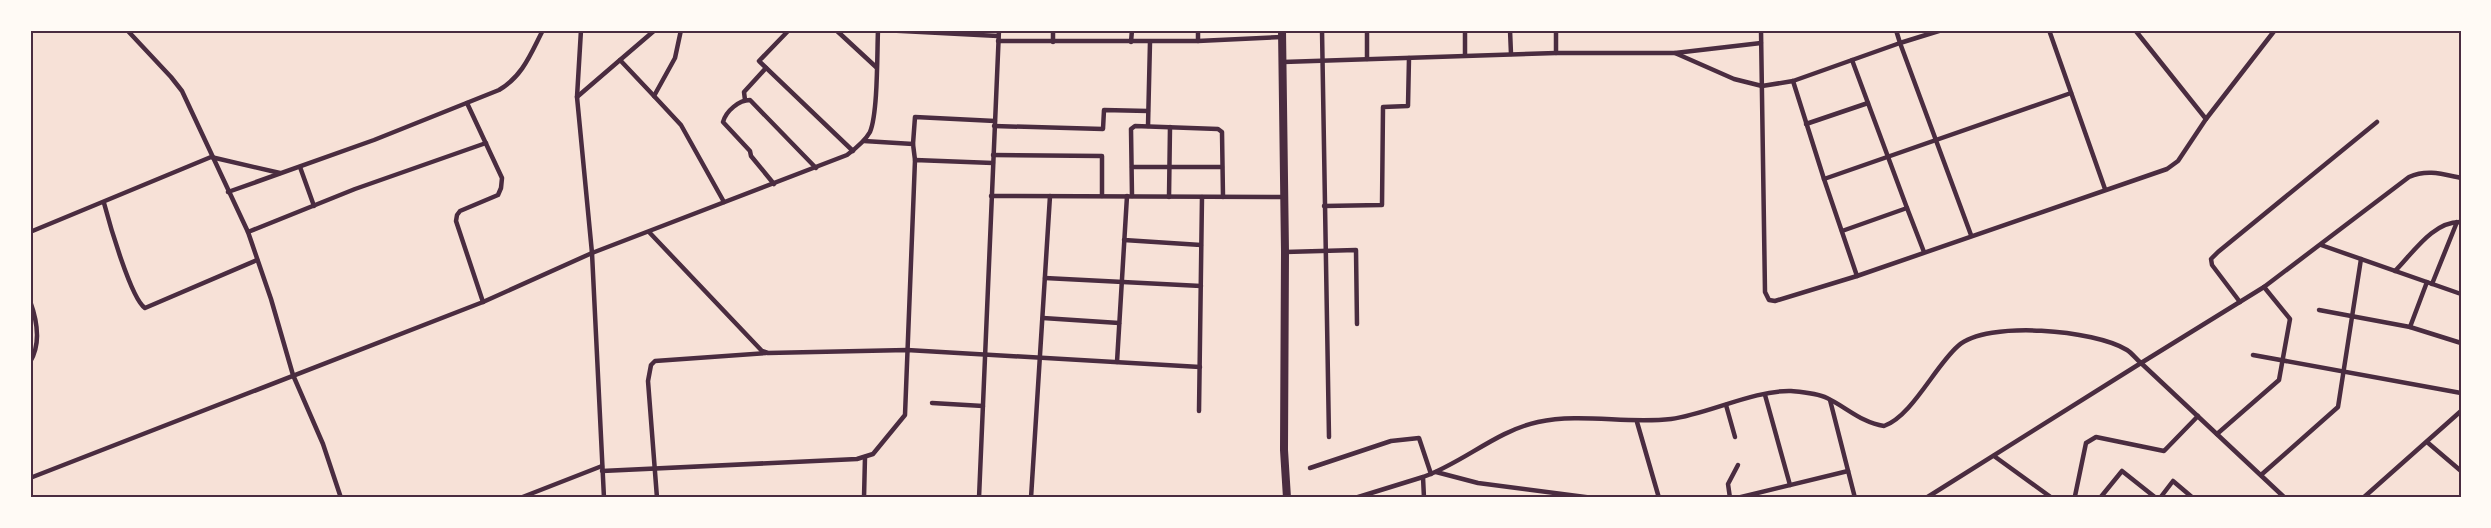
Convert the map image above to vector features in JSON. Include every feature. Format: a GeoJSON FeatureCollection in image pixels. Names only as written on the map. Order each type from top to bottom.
{"type":"FeatureCollection","features":[{"type":"Feature","properties":{"kind":"main road"},"geometry":{"type":"LineString","coordinates":[[1282,33],[1285,252],[1284,450],[1287,498]]}},
{"type":"Feature","properties":{"kind":"street"},"geometry":{"type":"LineString","coordinates":[[127,30],[182,91],[248,232],[271,299],[293,375],[323,444],[341,498]]}},
{"type":"Feature","properties":{"kind":"street"},"geometry":{"type":"LineString","coordinates":[[228,192],[467,103],[511,83],[521,73],[543,30]]}},
{"type":"Feature","properties":{"kind":"street"},"geometry":{"type":"LineString","coordinates":[[581,30],[577,97],[592,253],[604,498]]}},
{"type":"Feature","properties":{"kind":"street"},"geometry":{"type":"LineString","coordinates":[[577,97],[656,30]]}},
{"type":"Feature","properties":{"kind":"street"},"geometry":{"type":"LineString","coordinates":[[654,96],[675,58],[681,30]]}},
{"type":"Feature","properties":{"kind":"street"},"geometry":{"type":"LineString","coordinates":[[789,30],[759,61],[853,151]]}},
{"type":"Feature","properties":{"kind":"street"},"geometry":{"type":"LineString","coordinates":[[836,30],[876,67]]}},
{"type":"Feature","properties":{"kind":"street"},"geometry":{"type":"LineString","coordinates":[[30,478],[483,302],[592,253],[816,168],[853,151],[870,132],[874,117],[880,30],[948,32],[1053,42],[1198,41],[1282,33]]}},
{"type":"Feature","properties":{"kind":"street"},"geometry":{"type":"LineString","coordinates":[[1053,30],[1053,42]]}},
{"type":"Feature","properties":{"kind":"street"},"geometry":{"type":"LineString","coordinates":[[1131,42],[1132,30]]}},
{"type":"Feature","properties":{"kind":"street"},"geometry":{"type":"LineString","coordinates":[[1198,30],[1198,41]]}},
{"type":"Feature","properties":{"kind":"street"},"geometry":{"type":"LineString","coordinates":[[1322,30],[1324,251],[1329,437]]}},
{"type":"Feature","properties":{"kind":"street"},"geometry":{"type":"LineString","coordinates":[[1367,30],[1367,59]]}},
{"type":"Feature","properties":{"kind":"street"},"geometry":{"type":"LineString","coordinates":[[1465,30],[1465,55]]}},
{"type":"Feature","properties":{"kind":"street"},"geometry":{"type":"LineString","coordinates":[[1510,30],[1511,54]]}},
{"type":"Feature","properties":{"kind":"street"},"geometry":{"type":"LineString","coordinates":[[1556,30],[1556,53]]}},
{"type":"Feature","properties":{"kind":"street"},"geometry":{"type":"LineString","coordinates":[[1761,30],[1765,292],[1769,300],[1774,301],[1857,276],[2167,169],[2178,161],[2206,118],[2275,30]]}},
{"type":"Feature","properties":{"kind":"street"},"geometry":{"type":"LineString","coordinates":[[1896,30],[1971,235]]}},
{"type":"Feature","properties":{"kind":"street"},"geometry":{"type":"LineString","coordinates":[[1675,53],[1734,79],[1762,86],[1792,81],[1942,30]]}},
{"type":"Feature","properties":{"kind":"street"},"geometry":{"type":"LineString","coordinates":[[2049,30],[2105,189]]}},
{"type":"Feature","properties":{"kind":"street"},"geometry":{"type":"LineString","coordinates":[[2135,30],[2206,118]]}},
{"type":"Feature","properties":{"kind":"street"},"geometry":{"type":"LineString","coordinates":[[979,498],[998,36]]}},
{"type":"Feature","properties":{"kind":"street"},"geometry":{"type":"LineString","coordinates":[[1148,126],[1150,42]]}},
{"type":"Feature","properties":{"kind":"street"},"geometry":{"type":"LineString","coordinates":[[1282,62],[1465,55],[1675,53],[1761,43]]}},
{"type":"Feature","properties":{"kind":"street"},"geometry":{"type":"LineString","coordinates":[[1324,206],[1382,205],[1383,107],[1408,106],[1409,58]]}},
{"type":"Feature","properties":{"kind":"street"},"geometry":{"type":"LineString","coordinates":[[620,60],[681,125],[724,202]]}},
{"type":"Feature","properties":{"kind":"street"},"geometry":{"type":"LineString","coordinates":[[1852,60],[1924,252]]}},
{"type":"Feature","properties":{"kind":"street"},"geometry":{"type":"LineString","coordinates":[[745,100],[744,92],[766,68]]}},
{"type":"Feature","properties":{"kind":"street"},"geometry":{"type":"LineString","coordinates":[[1792,81],[1857,276]]}},
{"type":"Feature","properties":{"kind":"street"},"geometry":{"type":"LineString","coordinates":[[1824,179],[2071,93]]}},
{"type":"Feature","properties":{"kind":"street"},"geometry":{"type":"LineString","coordinates":[[774,184],[750,156],[750,151],[723,122],[727,114],[745,100],[750,100],[816,168]]}},
{"type":"Feature","properties":{"kind":"street"},"geometry":{"type":"LineString","coordinates":[[467,103],[502,178],[498,195],[460,211],[456,221],[483,302]]}},
{"type":"Feature","properties":{"kind":"street"},"geometry":{"type":"LineString","coordinates":[[1806,124],[1868,103]]}},
{"type":"Feature","properties":{"kind":"street"},"geometry":{"type":"LineString","coordinates":[[520,498],[602,469],[655,469],[865,458],[873,454],[905,415],[915,117],[994,124],[1103,129],[1104,110],[1148,111]]}},
{"type":"Feature","properties":{"kind":"street"},"geometry":{"type":"LineString","coordinates":[[2240,302],[2212,265],[2211,259],[2377,122]]}},
{"type":"Feature","properties":{"kind":"street"},"geometry":{"type":"LineString","coordinates":[[1117,362],[1124,240],[1132,167],[1131,129],[1135,126],[1148,126],[1218,129],[1222,132],[1223,197]]}},
{"type":"Feature","properties":{"kind":"street"},"geometry":{"type":"LineString","coordinates":[[1169,196],[1170,127]]}},
{"type":"Feature","properties":{"kind":"street"},"geometry":{"type":"LineString","coordinates":[[864,141],[913,144]]}},
{"type":"Feature","properties":{"kind":"street"},"geometry":{"type":"LineString","coordinates":[[248,232],[486,143]]}},
{"type":"Feature","properties":{"kind":"street"},"geometry":{"type":"LineString","coordinates":[[993,155],[1102,156],[1102,196]]}},
{"type":"Feature","properties":{"kind":"street"},"geometry":{"type":"LineString","coordinates":[[30,232],[211,157],[280,173]]}},
{"type":"Feature","properties":{"kind":"street"},"geometry":{"type":"LineString","coordinates":[[915,160],[993,163]]}},
{"type":"Feature","properties":{"kind":"street"},"geometry":{"type":"LineString","coordinates":[[300,167],[314,206]]}},
{"type":"Feature","properties":{"kind":"street"},"geometry":{"type":"LineString","coordinates":[[1132,167],[1222,167]]}},
{"type":"Feature","properties":{"kind":"street"},"geometry":{"type":"LineString","coordinates":[[1926,498],[2264,287],[2409,177],[2421,172],[2436,172],[2461,178]]}},
{"type":"Feature","properties":{"kind":"street"},"geometry":{"type":"LineString","coordinates":[[991,196],[1284,197]]}},
{"type":"Feature","properties":{"kind":"street"},"geometry":{"type":"LineString","coordinates":[[1031,498],[1050,196]]}},
{"type":"Feature","properties":{"kind":"street"},"geometry":{"type":"LineString","coordinates":[[1199,411],[1202,197]]}},
{"type":"Feature","properties":{"kind":"street"},"geometry":{"type":"LineString","coordinates":[[104,202],[122,259],[139,301],[145,308],[257,260]]}},
{"type":"Feature","properties":{"kind":"street"},"geometry":{"type":"LineString","coordinates":[[1842,231],[1907,208]]}},
{"type":"Feature","properties":{"kind":"street"},"geometry":{"type":"LineString","coordinates":[[2395,271],[2439,227],[2450,222],[2459,222],[2410,327]]}},
{"type":"Feature","properties":{"kind":"street"},"geometry":{"type":"LineString","coordinates":[[649,232],[762,351],[768,353]]}},
{"type":"Feature","properties":{"kind":"street"},"geometry":{"type":"LineString","coordinates":[[1124,240],[1202,245]]}},
{"type":"Feature","properties":{"kind":"street"},"geometry":{"type":"LineString","coordinates":[[2321,245],[2461,294]]}},
{"type":"Feature","properties":{"kind":"street"},"geometry":{"type":"LineString","coordinates":[[1285,252],[1356,250],[1357,324]]}},
{"type":"Feature","properties":{"kind":"street"},"geometry":{"type":"LineString","coordinates":[[2261,475],[2338,407],[2361,259]]}},
{"type":"Feature","properties":{"kind":"street"},"geometry":{"type":"LineString","coordinates":[[1045,278],[1201,286]]}},
{"type":"Feature","properties":{"kind":"street"},"geometry":{"type":"LineString","coordinates":[[2217,434],[2279,380],[2290,319],[2264,287]]}},
{"type":"Feature","properties":{"kind":"street"},"geometry":{"type":"LineString","coordinates":[[30,301],[37,329],[34,355],[30,362]]}},
{"type":"Feature","properties":{"kind":"street"},"geometry":{"type":"LineString","coordinates":[[2319,310],[2410,327],[2461,343]]}},
{"type":"Feature","properties":{"kind":"street"},"geometry":{"type":"LineString","coordinates":[[1042,318],[1119,323]]}},
{"type":"Feature","properties":{"kind":"street"},"geometry":{"type":"LineString","coordinates":[[1355,498],[1433,473],[1511,431],[1538,422],[1566,420],[1637,422],[1674,418],[1789,391],[1813,394],[1830,400],[1869,423],[1884,426],[1901,416],[1957,347],[1975,337],[1993,333],[2039,331],[2076,334],[2127,350],[2285,498]]}},
{"type":"Feature","properties":{"kind":"street"},"geometry":{"type":"LineString","coordinates":[[657,498],[648,381],[651,365],[655,361],[768,353],[907,350],[1200,367]]}},
{"type":"Feature","properties":{"kind":"street"},"geometry":{"type":"LineString","coordinates":[[2253,355],[2461,393]]}},
{"type":"Feature","properties":{"kind":"street"},"geometry":{"type":"LineString","coordinates":[[1765,395],[1790,485]]}},
{"type":"Feature","properties":{"kind":"street"},"geometry":{"type":"LineString","coordinates":[[1830,400],[1855,498]]}},
{"type":"Feature","properties":{"kind":"street"},"geometry":{"type":"LineString","coordinates":[[933,403],[983,405]]}},
{"type":"Feature","properties":{"kind":"street"},"geometry":{"type":"LineString","coordinates":[[1726,405],[1735,436]]}},
{"type":"Feature","properties":{"kind":"street"},"geometry":{"type":"LineString","coordinates":[[2363,498],[2461,411]]}},
{"type":"Feature","properties":{"kind":"street"},"geometry":{"type":"LineString","coordinates":[[2092,498],[2073,497],[2086,442],[2096,438],[2164,451],[2198,416]]}},
{"type":"Feature","properties":{"kind":"street"},"geometry":{"type":"LineString","coordinates":[[1637,422],[1659,498]]}},
{"type":"Feature","properties":{"kind":"street"},"geometry":{"type":"LineString","coordinates":[[1310,468],[1391,441],[1419,438],[1433,473]]}},
{"type":"Feature","properties":{"kind":"street"},"geometry":{"type":"LineString","coordinates":[[2427,442],[2461,471]]}},
{"type":"Feature","properties":{"kind":"street"},"geometry":{"type":"LineString","coordinates":[[1994,456],[2052,498]]}},
{"type":"Feature","properties":{"kind":"street"},"geometry":{"type":"LineString","coordinates":[[864,498],[865,458]]}},
{"type":"Feature","properties":{"kind":"street"},"geometry":{"type":"LineString","coordinates":[[1731,498],[1728,484],[1738,465]]}},
{"type":"Feature","properties":{"kind":"street"},"geometry":{"type":"LineString","coordinates":[[1737,498],[1848,471]]}},
{"type":"Feature","properties":{"kind":"street"},"geometry":{"type":"LineString","coordinates":[[2100,498],[2122,471],[2158,498],[2174,482],[2193,498]]}},
{"type":"Feature","properties":{"kind":"street"},"geometry":{"type":"LineString","coordinates":[[1433,473],[1478,483],[1593,498]]}},
{"type":"Feature","properties":{"kind":"street"},"geometry":{"type":"LineString","coordinates":[[1423,477],[1424,498]]}}]}
